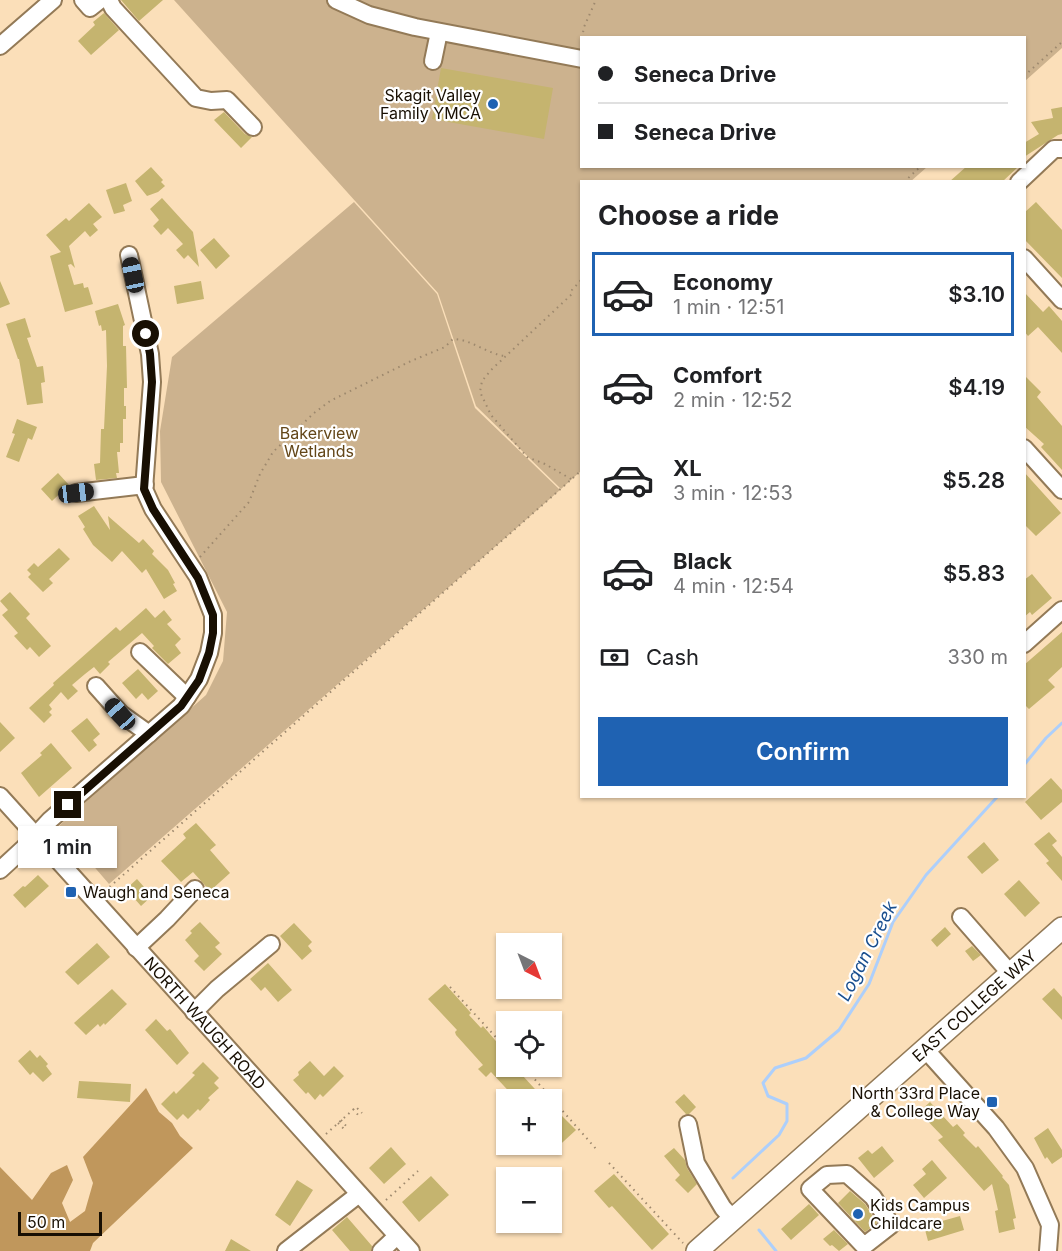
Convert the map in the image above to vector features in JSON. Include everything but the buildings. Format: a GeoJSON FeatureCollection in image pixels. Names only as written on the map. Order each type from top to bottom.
{"type":"FeatureCollection","features":[{"type":"Feature","properties":{"kind":"main road","name":"EAST COLLEGE WAY"},"geometry":{"type":"LineString","coordinates":[[690,1247],[733,1219],[1062,928]]}},
{"type":"Feature","properties":{"kind":"street"},"geometry":{"type":"LineString","coordinates":[[0,46],[53,0]]}},
{"type":"Feature","properties":{"kind":"street"},"geometry":{"type":"LineString","coordinates":[[83,0],[90,8],[100,0]]}},
{"type":"Feature","properties":{"kind":"street"},"geometry":{"type":"LineString","coordinates":[[109,0],[113,8],[196,98],[211,101],[227,100],[253,127]]}},
{"type":"Feature","properties":{"kind":"street"},"geometry":{"type":"LineString","coordinates":[[336,0],[369,15],[439,32],[580,59]]}},
{"type":"Feature","properties":{"kind":"street"},"geometry":{"type":"LineString","coordinates":[[433,61],[439,32]]}},
{"type":"Feature","properties":{"kind":"street"},"geometry":{"type":"LineString","coordinates":[[1021,180],[1054,149],[1062,149]]}},
{"type":"Feature","properties":{"kind":"street"},"geometry":{"type":"LineString","coordinates":[[0,870],[50,820],[181,706],[199,680],[209,653],[213,633],[213,615],[198,578],[153,509],[144,489],[152,382],[150,354],[129,255]]}},
{"type":"Feature","properties":{"kind":"street"},"geometry":{"type":"LineString","coordinates":[[1026,260],[1062,300]]}},
{"type":"Feature","properties":{"kind":"street"},"geometry":{"type":"LineString","coordinates":[[1026,450],[1062,490]]}},
{"type":"Feature","properties":{"kind":"street"},"geometry":{"type":"LineString","coordinates":[[76,493],[145,485]]}},
{"type":"Feature","properties":{"kind":"street"},"geometry":{"type":"LineString","coordinates":[[1026,642],[1062,610]]}},
{"type":"Feature","properties":{"kind":"street"},"geometry":{"type":"LineString","coordinates":[[140,652],[187,697]]}},
{"type":"Feature","properties":{"kind":"street"},"geometry":{"type":"LineString","coordinates":[[96,686],[143,739]]}},
{"type":"Feature","properties":{"kind":"street","name":"NORTH WAUGH ROAD"},"geometry":{"type":"LineString","coordinates":[[0,796],[411,1251]]}},
{"type":"Feature","properties":{"kind":"street"},"geometry":{"type":"LineString","coordinates":[[136,948],[195,889]]}},
{"type":"Feature","properties":{"kind":"street"},"geometry":{"type":"LineString","coordinates":[[961,917],[1010,973]]}},
{"type":"Feature","properties":{"kind":"street"},"geometry":{"type":"LineString","coordinates":[[194,1012],[217,989],[271,944]]}},
{"type":"Feature","properties":{"kind":"street"},"geometry":{"type":"LineString","coordinates":[[925,1049],[996,1128],[1025,1168],[1056,1224],[1048,1251]]}},
{"type":"Feature","properties":{"kind":"street"},"geometry":{"type":"LineString","coordinates":[[688,1124],[696,1163],[723,1208],[733,1219]]}},
{"type":"Feature","properties":{"kind":"street"},"geometry":{"type":"LineString","coordinates":[[794,1166],[816,1183]]}},
{"type":"Feature","properties":{"kind":"street"},"geometry":{"type":"LineString","coordinates":[[847,1173],[873,1197],[891,1225],[864,1246],[810,1189],[816,1183],[826,1175],[847,1173]]}},
{"type":"Feature","properties":{"kind":"street"},"geometry":{"type":"LineString","coordinates":[[286,1251],[359,1194]]}},
{"type":"Feature","properties":{"kind":"street"},"geometry":{"type":"LineString","coordinates":[[381,1251],[397,1236]]}},
{"type":"Feature","properties":{"kind":"path"},"geometry":{"type":"LineString","coordinates":[[583,36],[584,27],[596,0]]}},
{"type":"Feature","properties":{"kind":"path"},"geometry":{"type":"LineString","coordinates":[[1026,74],[1062,42]]}},
{"type":"Feature","properties":{"kind":"path"},"geometry":{"type":"LineString","coordinates":[[906,180],[919,168]]}},
{"type":"Feature","properties":{"kind":"path"},"geometry":{"type":"LineString","coordinates":[[571,480],[545,464],[527,457],[490,415],[480,392],[482,381],[505,356],[572,294],[572,290],[580,281]]}},
{"type":"Feature","properties":{"kind":"path"},"geometry":{"type":"LineString","coordinates":[[197,560],[220,537],[249,501],[268,459],[293,431],[330,401],[399,366],[445,346],[453,339],[459,339],[491,353],[505,356]]}},
{"type":"Feature","properties":{"kind":"path"},"geometry":{"type":"LineString","coordinates":[[105,891],[580,472]]}},
{"type":"Feature","properties":{"kind":"path"},"geometry":{"type":"LineString","coordinates":[[450,987],[496,1037]]}},
{"type":"Feature","properties":{"kind":"path"},"geometry":{"type":"LineString","coordinates":[[533,1077],[597,1150]]}},
{"type":"Feature","properties":{"kind":"path"},"geometry":{"type":"LineString","coordinates":[[326,1134],[356,1107],[361,1114]]}},
{"type":"Feature","properties":{"kind":"path"},"geometry":{"type":"LineString","coordinates":[[340,1121],[345,1128]]}},
{"type":"Feature","properties":{"kind":"path"},"geometry":{"type":"LineString","coordinates":[[609,1163],[690,1247]]}},
{"type":"Feature","properties":{"kind":"path"},"geometry":{"type":"LineString","coordinates":[[386,1200],[418,1172]]}},
{"type":"Feature","properties":{"kind":"green space"},"geometry":{"type":"Polygon","coordinates":[[[174,0],[1062,0],[1062,48],[1026,80],[1026,36],[580,36],[580,168],[926,168],[912,180],[580,180],[580,472],[561,489],[476,406],[438,293],[174,0]]]}},
{"type":"Feature","properties":{"kind":"green space","name":"Bakerview Wetlands"},"geometry":{"type":"Polygon","coordinates":[[[354,202],[437,294],[475,408],[560,490],[109,884],[59,826],[206,695],[223,661],[227,612],[161,482],[160,431],[172,357],[354,202]]]}},
{"type":"Feature","properties":{"kind":"shaded area"},"geometry":{"type":"Polygon","coordinates":[[[146,1088],[159,1112],[172,1123],[180,1136],[193,1148],[93,1243],[90,1251],[0,1251],[0,1167],[32,1200],[51,1173],[67,1165],[73,1180],[62,1203],[70,1222],[85,1211],[93,1183],[83,1157],[146,1088]]]}},
{"type":"Feature","properties":{"kind":"waterway","name":"Logan Creek"},"geometry":{"type":"LineString","coordinates":[[1026,763],[1062,723]]}},
{"type":"Feature","properties":{"kind":"waterway","name":"Logan Creek"},"geometry":{"type":"LineString","coordinates":[[733,1178],[779,1135],[787,1121],[787,1104],[768,1096],[763,1083],[775,1068],[806,1058],[839,1030],[869,984],[893,922],[926,875],[996,798]]}},
{"type":"Feature","properties":{"kind":"waterway","name":"Logan Creek"},"geometry":{"type":"LineString","coordinates":[[759,1230],[776,1251]]}},
{"type":"Feature","properties":{"kind":"place","name":"Skagit Valley Family YMCA"},"geometry":{"type":"Point","coordinates":[493,104]}},
{"type":"Feature","properties":{"kind":"place","name":"Waugh and Seneca"},"geometry":{"type":"Point","coordinates":[71,892]}},
{"type":"Feature","properties":{"kind":"place","name":"North 33rd Place & College Way"},"geometry":{"type":"Point","coordinates":[992,1102]}},
{"type":"Feature","properties":{"kind":"place","name":"Kids Campus Childcare"},"geometry":{"type":"Point","coordinates":[858,1214]}},
{"type":"Feature","properties":{"kind":"route"},"geometry":{"type":"LineString","coordinates":[[68,805],[181,706],[199,680],[209,653],[213,633],[213,615],[198,578],[153,509],[144,489],[152,382],[146,334]]}}]}
